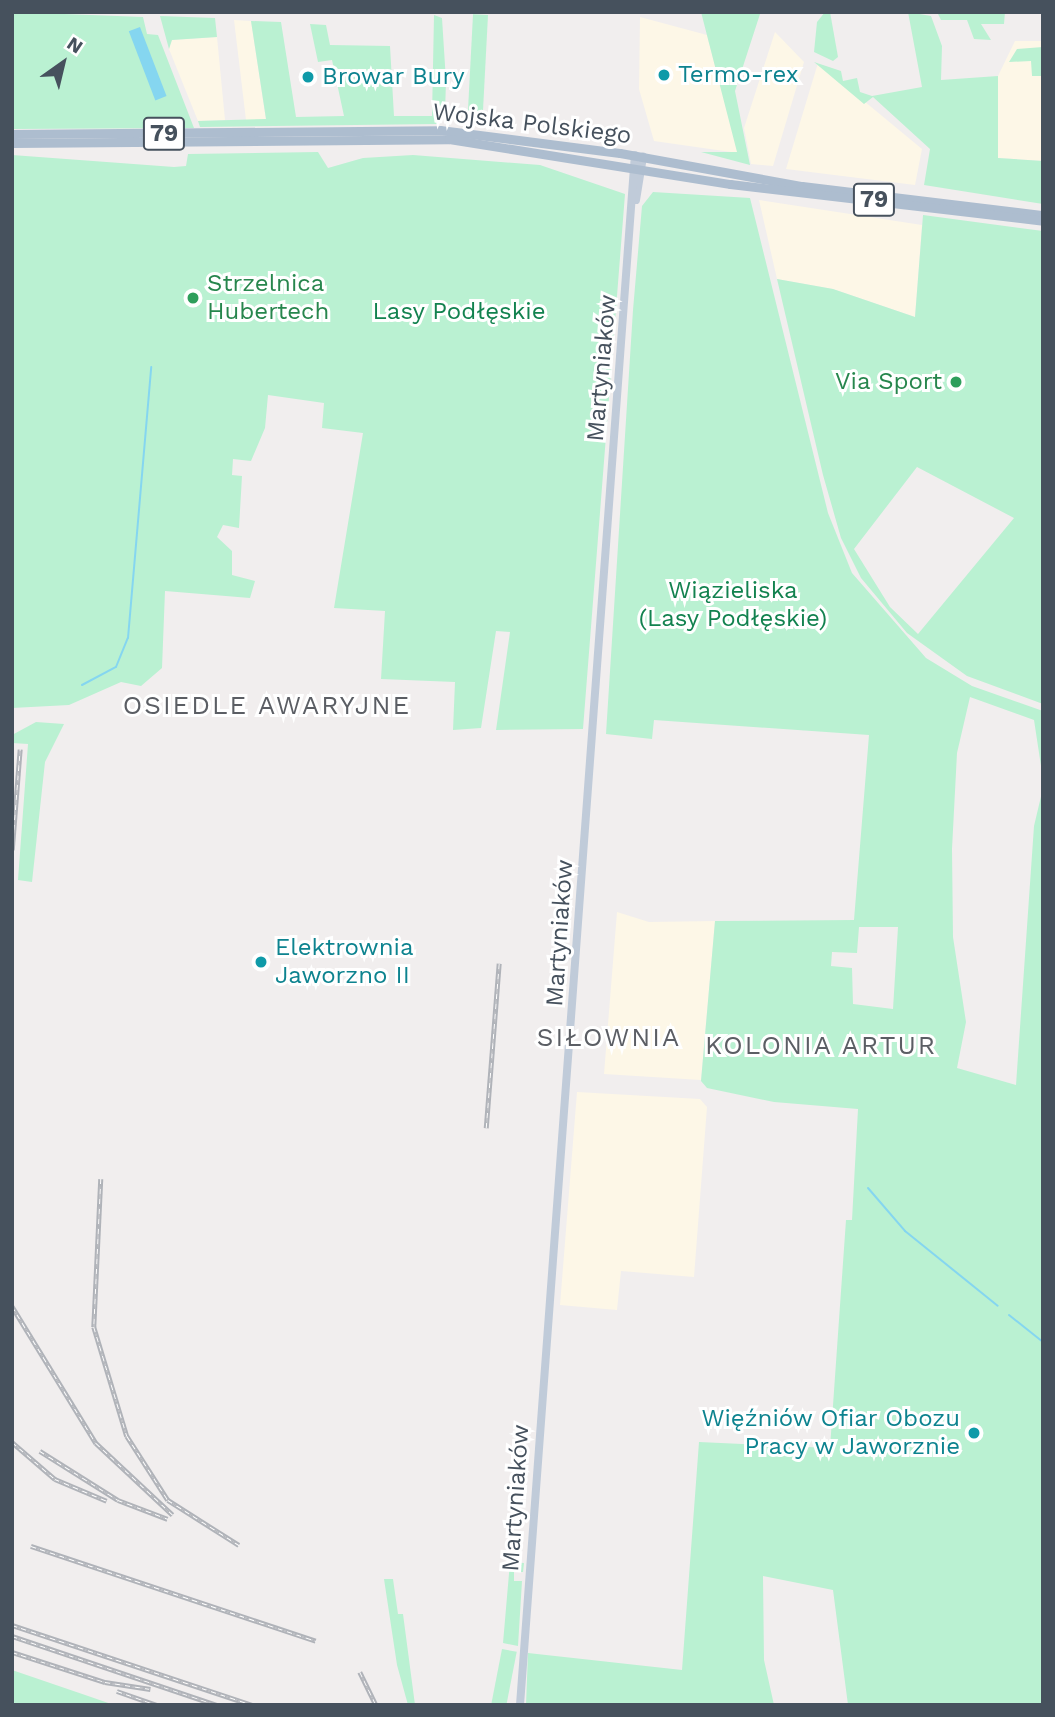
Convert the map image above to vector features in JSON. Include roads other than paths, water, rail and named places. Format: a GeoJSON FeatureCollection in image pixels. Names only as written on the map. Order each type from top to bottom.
{"type":"FeatureCollection","features":[{"type":"Feature","properties":{"kind":"main road","name":"Wojska Polskiego"},"geometry":{"type":"LineString","coordinates":[[12,134],[393,128],[639,156],[802,186],[1043,215]]}},
{"type":"Feature","properties":{"kind":"main road","name":"Wojska Polskiego"},"geometry":{"type":"LineString","coordinates":[[12,143],[393,136],[486,143],[655,170],[1043,221]]}},
{"type":"Feature","properties":{"kind":"main road","name":"Martyniaków"},"geometry":{"type":"LineString","coordinates":[[520,1705],[639,156]]}},
{"type":"Feature","properties":{"kind":"main road"},"geometry":{"type":"LineString","coordinates":[[618,164],[636,183],[655,170]]}},
{"type":"Feature","properties":{"kind":"water"},"geometry":{"type":"Polygon","coordinates":[[[140,27],[167,96],[155,100],[129,31],[140,27]]]}},
{"type":"Feature","properties":{"kind":"waterway"},"geometry":{"type":"LineString","coordinates":[[82,685],[116,667],[128,638],[151,367]]}},
{"type":"Feature","properties":{"kind":"waterway"},"geometry":{"type":"LineString","coordinates":[[868,1188],[905,1231],[998,1306]]}},
{"type":"Feature","properties":{"kind":"waterway"},"geometry":{"type":"LineString","coordinates":[[1009,1315],[1043,1342]]}},
{"type":"Feature","properties":{"kind":"railway"},"geometry":{"type":"LineString","coordinates":[[12,850],[20,749]]}},
{"type":"Feature","properties":{"kind":"railway"},"geometry":{"type":"LineString","coordinates":[[486,1128],[499,964]]}},
{"type":"Feature","properties":{"kind":"railway"},"geometry":{"type":"LineString","coordinates":[[101,1179],[94,1327],[127,1436],[168,1500],[239,1545]]}},
{"type":"Feature","properties":{"kind":"railway"},"geometry":{"type":"LineString","coordinates":[[12,1306],[96,1443],[173,1515]]}},
{"type":"Feature","properties":{"kind":"railway"},"geometry":{"type":"LineString","coordinates":[[12,1442],[55,1479],[107,1501]]}},
{"type":"Feature","properties":{"kind":"railway"},"geometry":{"type":"LineString","coordinates":[[40,1451],[118,1500],[168,1519]]}},
{"type":"Feature","properties":{"kind":"railway"},"geometry":{"type":"LineString","coordinates":[[31,1546],[316,1641]]}},
{"type":"Feature","properties":{"kind":"railway"},"geometry":{"type":"LineString","coordinates":[[12,1625],[252,1705]]}},
{"type":"Feature","properties":{"kind":"railway"},"geometry":{"type":"LineString","coordinates":[[12,1636],[217,1705]]}},
{"type":"Feature","properties":{"kind":"railway"},"geometry":{"type":"LineString","coordinates":[[12,1652],[105,1682],[150,1689]]}},
{"type":"Feature","properties":{"kind":"railway"},"geometry":{"type":"LineString","coordinates":[[360,1672],[376,1705]]}},
{"type":"Feature","properties":{"kind":"railway"},"geometry":{"type":"LineString","coordinates":[[117,1691],[157,1705]]}},
{"type":"Feature","properties":{"kind":"place","name":"Termo-rex"},"geometry":{"type":"Point","coordinates":[664,75]}},
{"type":"Feature","properties":{"kind":"place","name":"Browar Bury"},"geometry":{"type":"Point","coordinates":[308,77]}},
{"type":"Feature","properties":{"kind":"place","name":"Strzelnica Hubertech"},"geometry":{"type":"Point","coordinates":[193,298]}},
{"type":"Feature","properties":{"kind":"place","name":"Via Sport"},"geometry":{"type":"Point","coordinates":[956,382]}},
{"type":"Feature","properties":{"kind":"place","name":"Elektrownia Jaworzno II"},"geometry":{"type":"Point","coordinates":[261,962]}},
{"type":"Feature","properties":{"kind":"place","name":"Więźniów Ofiar Obozu Pracy w Jaworznie"},"geometry":{"type":"Point","coordinates":[974,1433]}},
{"type":"Feature","properties":{"kind":"district","name":"OSIEDLE AWARYJNE"},"geometry":{"type":"Point","coordinates":[267,706]}},
{"type":"Feature","properties":{"kind":"district","name":"SIŁOWNIA"},"geometry":{"type":"Point","coordinates":[609,1038]}},
{"type":"Feature","properties":{"kind":"district","name":"KOLONIA ARTUR"},"geometry":{"type":"Point","coordinates":[821,1046]}},
{"type":"Feature","properties":{"kind":"park label","name":"Lasy Podłęskie"},"geometry":{"type":"Point","coordinates":[459,312]}},
{"type":"Feature","properties":{"kind":"park label","name":"Wiązieliska (Lasy Podłęskie)"},"geometry":{"type":"Point","coordinates":[733,605]}}]}
